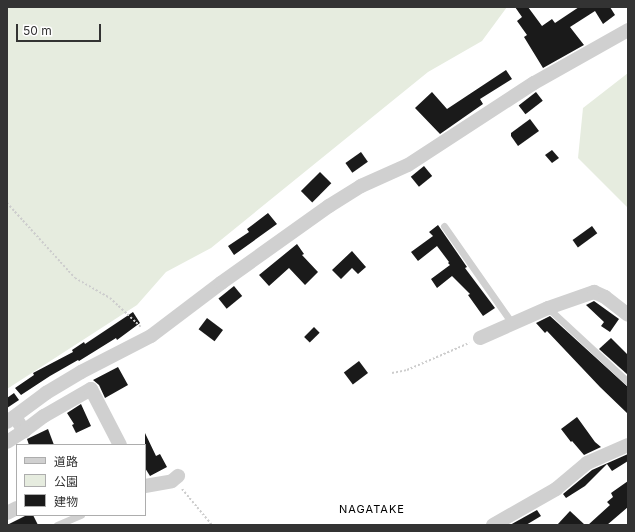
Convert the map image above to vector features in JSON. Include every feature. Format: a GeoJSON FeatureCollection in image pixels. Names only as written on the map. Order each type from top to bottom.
{"type":"FeatureCollection","features":[{"type":"Feature","properties":{"kind":"street"},"geometry":{"type":"LineString","coordinates":[[24,430],[11,420],[46,393],[81,372],[151,336],[221,283],[330,206],[361,186],[408,165],[534,83],[628,30]]}},
{"type":"Feature","properties":{"kind":"street"},"geometry":{"type":"LineString","coordinates":[[480,338],[548,308],[594,292],[606,297],[628,315]]}},
{"type":"Feature","properties":{"kind":"street"},"geometry":{"type":"LineString","coordinates":[[7,442],[44,416],[91,389],[119,444]]}},
{"type":"Feature","properties":{"kind":"street"},"geometry":{"type":"LineString","coordinates":[[493,525],[556,489],[587,464],[628,445]]}},
{"type":"Feature","properties":{"kind":"street"},"geometry":{"type":"LineString","coordinates":[[146,486],[177,478]]}},
{"type":"Feature","properties":{"kind":"lane"},"geometry":{"type":"LineString","coordinates":[[444,226],[512,323]]}},
{"type":"Feature","properties":{"kind":"lane"},"geometry":{"type":"LineString","coordinates":[[548,308],[628,382]]}},
{"type":"Feature","properties":{"kind":"lane"},"geometry":{"type":"LineString","coordinates":[[57,525],[79,516]]}},
{"type":"Feature","properties":{"kind":"path"},"geometry":{"type":"LineString","coordinates":[[7,203],[75,278],[110,298],[151,336]]}},
{"type":"Feature","properties":{"kind":"path"},"geometry":{"type":"LineString","coordinates":[[392,373],[407,370],[480,338]]}},
{"type":"Feature","properties":{"kind":"path"},"geometry":{"type":"LineString","coordinates":[[177,478],[185,494],[212,525]]}},
{"type":"Feature","properties":{"kind":"green space"},"geometry":{"type":"Polygon","coordinates":[[[7,7],[507,7],[482,41],[428,72],[211,248],[166,272],[137,305],[7,389],[7,7]]]}},
{"type":"Feature","properties":{"kind":"green space"},"geometry":{"type":"Polygon","coordinates":[[[628,73],[628,208],[578,158],[583,108],[628,73]]]}},
{"type":"Feature","properties":{"kind":"building"},"geometry":{"type":"Polygon","coordinates":[[[515,7],[528,7],[542,26],[552,19],[555,23],[579,7],[610,7],[615,15],[603,24],[595,11],[570,27],[584,45],[543,68],[524,37],[527,35],[517,21],[522,17],[515,7]]]}},
{"type":"Feature","properties":{"kind":"building"},"geometry":{"type":"Polygon","coordinates":[[[506,70],[512,79],[480,99],[483,104],[440,134],[415,108],[432,92],[447,109],[506,70]]]}},
{"type":"Feature","properties":{"kind":"building"},"geometry":{"type":"Polygon","coordinates":[[[536,92],[543,101],[525,114],[519,106],[536,92]]]}},
{"type":"Feature","properties":{"kind":"building"},"geometry":{"type":"Polygon","coordinates":[[[530,119],[539,131],[518,146],[511,136],[511,133],[530,119]]]}},
{"type":"Feature","properties":{"kind":"building"},"geometry":{"type":"Polygon","coordinates":[[[552,150],[559,158],[552,163],[545,155],[552,150]]]}},
{"type":"Feature","properties":{"kind":"building"},"geometry":{"type":"Polygon","coordinates":[[[361,152],[368,162],[352,173],[345,163],[361,152]]]}},
{"type":"Feature","properties":{"kind":"building"},"geometry":{"type":"Polygon","coordinates":[[[424,166],[432,176],[419,187],[411,177],[424,166]]]}},
{"type":"Feature","properties":{"kind":"building"},"geometry":{"type":"Polygon","coordinates":[[[320,172],[331,183],[312,202],[301,191],[320,172]]]}},
{"type":"Feature","properties":{"kind":"building"},"geometry":{"type":"Polygon","coordinates":[[[268,213],[277,224],[234,255],[228,246],[249,232],[247,229],[268,213]]]}},
{"type":"Feature","properties":{"kind":"building"},"geometry":{"type":"Polygon","coordinates":[[[438,225],[467,267],[465,268],[495,308],[483,316],[468,295],[470,294],[452,276],[437,288],[431,279],[450,265],[437,246],[418,261],[411,252],[433,236],[429,232],[438,225]]]}},
{"type":"Feature","properties":{"kind":"building"},"geometry":{"type":"Polygon","coordinates":[[[592,226],[597,233],[578,247],[573,240],[592,226]]]}},
{"type":"Feature","properties":{"kind":"building"},"geometry":{"type":"Polygon","coordinates":[[[297,244],[304,254],[302,255],[318,272],[305,285],[289,268],[269,286],[259,275],[297,244]]]}},
{"type":"Feature","properties":{"kind":"building"},"geometry":{"type":"Polygon","coordinates":[[[352,251],[366,267],[358,274],[352,268],[341,279],[332,270],[352,251]]]}},
{"type":"Feature","properties":{"kind":"building"},"geometry":{"type":"Polygon","coordinates":[[[234,286],[242,296],[227,309],[218,299],[234,286]]]}},
{"type":"Feature","properties":{"kind":"building"},"geometry":{"type":"Polygon","coordinates":[[[594,301],[619,319],[610,332],[601,326],[604,322],[586,305],[594,301]]]}},
{"type":"Feature","properties":{"kind":"building"},"geometry":{"type":"Polygon","coordinates":[[[133,312],[140,323],[117,340],[116,338],[79,361],[78,360],[50,376],[21,395],[15,388],[34,375],[33,373],[73,352],[72,350],[84,342],[85,344],[133,312]]]}},
{"type":"Feature","properties":{"kind":"building"},"geometry":{"type":"Polygon","coordinates":[[[550,316],[628,387],[628,414],[547,331],[545,333],[536,323],[550,316]]]}},
{"type":"Feature","properties":{"kind":"building"},"geometry":{"type":"Polygon","coordinates":[[[207,318],[223,330],[215,341],[199,329],[207,318]]]}},
{"type":"Feature","properties":{"kind":"building"},"geometry":{"type":"Polygon","coordinates":[[[314,327],[320,333],[310,343],[304,337],[314,327]]]}},
{"type":"Feature","properties":{"kind":"building"},"geometry":{"type":"Polygon","coordinates":[[[611,338],[628,355],[628,375],[599,349],[611,338]]]}},
{"type":"Feature","properties":{"kind":"building"},"geometry":{"type":"Polygon","coordinates":[[[359,361],[368,373],[353,384],[344,372],[359,361]]]}},
{"type":"Feature","properties":{"kind":"building"},"geometry":{"type":"Polygon","coordinates":[[[118,367],[128,385],[105,398],[99,385],[93,380],[118,367]]]}},
{"type":"Feature","properties":{"kind":"building"},"geometry":{"type":"Polygon","coordinates":[[[14,393],[19,400],[7,408],[7,398],[14,393]]]}},
{"type":"Feature","properties":{"kind":"building"},"geometry":{"type":"Polygon","coordinates":[[[81,404],[91,426],[76,433],[72,425],[74,424],[67,413],[81,404]]]}},
{"type":"Feature","properties":{"kind":"building"},"geometry":{"type":"Polygon","coordinates":[[[577,417],[595,442],[601,447],[584,455],[561,429],[577,417]]]}},
{"type":"Feature","properties":{"kind":"building"},"geometry":{"type":"Polygon","coordinates":[[[48,429],[54,444],[29,444],[27,439],[48,429]]]}},
{"type":"Feature","properties":{"kind":"building"},"geometry":{"type":"Polygon","coordinates":[[[145,433],[156,456],[160,454],[167,467],[150,476],[146,470],[145,433]]]}},
{"type":"Feature","properties":{"kind":"building"},"geometry":{"type":"Polygon","coordinates":[[[628,454],[628,461],[612,471],[607,464],[585,486],[566,498],[563,494],[592,470],[628,454]]]}},
{"type":"Feature","properties":{"kind":"building"},"geometry":{"type":"Polygon","coordinates":[[[628,481],[628,507],[607,525],[588,525],[610,505],[607,502],[613,497],[611,493],[628,481]]]}},
{"type":"Feature","properties":{"kind":"building"},"geometry":{"type":"Polygon","coordinates":[[[537,510],[541,516],[526,525],[510,525],[537,510]]]}},
{"type":"Feature","properties":{"kind":"building"},"geometry":{"type":"Polygon","coordinates":[[[570,511],[585,525],[557,525],[570,511]]]}},
{"type":"Feature","properties":{"kind":"building"},"geometry":{"type":"Polygon","coordinates":[[[25,516],[34,516],[38,525],[7,525],[25,516]]]}},
{"type":"Feature","properties":{"kind":"district","name":"NAGATAKE"},"geometry":{"type":"Point","coordinates":[372,509]}}]}
